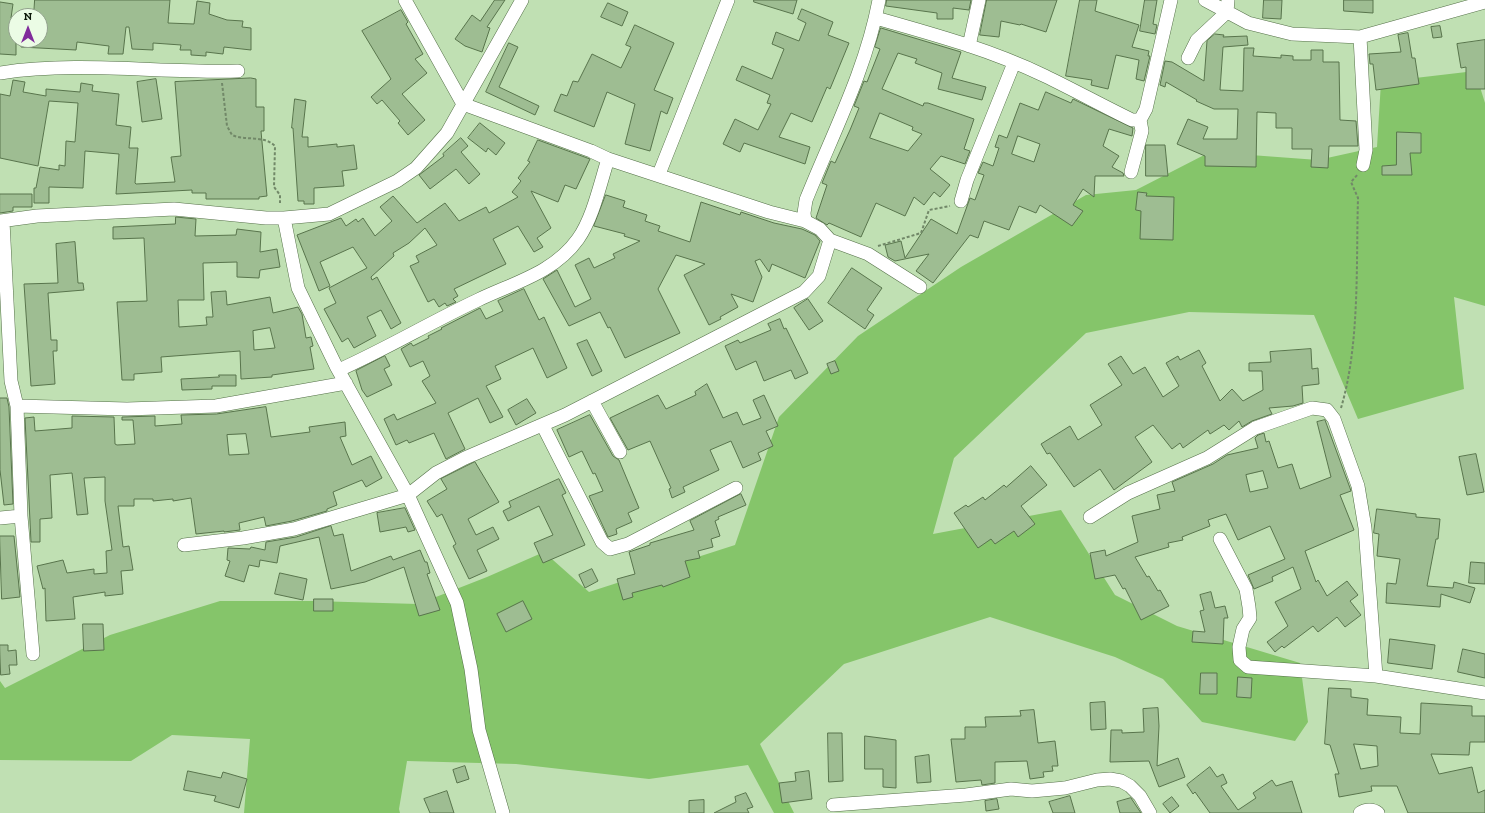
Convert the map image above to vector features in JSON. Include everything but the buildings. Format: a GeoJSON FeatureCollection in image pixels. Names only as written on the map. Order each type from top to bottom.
{"type":"FeatureCollection","features":[{"type":"Feature","properties":{"kind":"street"},"geometry":{"type":"LineString","coordinates":[[405,0],[463,104],[591,151],[608,159],[659,174],[769,212],[805,221],[820,229],[830,240],[868,254],[920,287]]}},
{"type":"Feature","properties":{"kind":"street"},"geometry":{"type":"LineString","coordinates":[[33,654],[21,516],[17,406],[5,380],[1,221],[36,216],[174,208],[284,218],[329,214],[397,181],[416,168],[447,133],[522,0]]}},
{"type":"Feature","properties":{"kind":"street"},"geometry":{"type":"LineString","coordinates":[[659,174],[728,0]]}},
{"type":"Feature","properties":{"kind":"street"},"geometry":{"type":"LineString","coordinates":[[805,221],[804,213],[806,200],[856,82],[876,18],[879,0]]}},
{"type":"Feature","properties":{"kind":"street"},"geometry":{"type":"LineString","coordinates":[[969,46],[979,0]]}},
{"type":"Feature","properties":{"kind":"street"},"geometry":{"type":"LineString","coordinates":[[1131,172],[1142,131],[1140,120],[1146,109],[1171,0]]}},
{"type":"Feature","properties":{"kind":"street"},"geometry":{"type":"LineString","coordinates":[[1205,0],[1228,6],[1248,23],[1292,34],[1360,37],[1485,2]]}},
{"type":"Feature","properties":{"kind":"street"},"geometry":{"type":"LineString","coordinates":[[1188,58],[1198,40],[1228,6]]}},
{"type":"Feature","properties":{"kind":"street"},"geometry":{"type":"LineString","coordinates":[[876,18],[969,46],[1014,63],[1045,75],[1132,120],[1140,120]]}},
{"type":"Feature","properties":{"kind":"street"},"geometry":{"type":"LineString","coordinates":[[1360,37],[1366,150],[1363,165]]}},
{"type":"Feature","properties":{"kind":"street"},"geometry":{"type":"LineString","coordinates":[[961,201],[967,180],[1014,63]]}},
{"type":"Feature","properties":{"kind":"street"},"geometry":{"type":"LineString","coordinates":[[0,73],[28,68],[91,66],[202,72],[238,71]]}},
{"type":"Feature","properties":{"kind":"street"},"geometry":{"type":"LineString","coordinates":[[339,370],[364,359],[478,300],[535,275],[560,258],[578,239],[595,200],[608,159]]}},
{"type":"Feature","properties":{"kind":"street"},"geometry":{"type":"LineString","coordinates":[[284,218],[298,288],[339,370],[408,495],[457,603],[471,669],[479,730],[503,813]]}},
{"type":"Feature","properties":{"kind":"street"},"geometry":{"type":"LineString","coordinates":[[184,545],[243,538],[294,529],[408,495],[436,473],[465,458],[543,426],[804,292],[819,276],[830,240]]}},
{"type":"Feature","properties":{"kind":"street"},"geometry":{"type":"LineString","coordinates":[[17,406],[127,409],[216,406],[346,383]]}},
{"type":"Feature","properties":{"kind":"street"},"geometry":{"type":"LineString","coordinates":[[592,401],[620,452]]}},
{"type":"Feature","properties":{"kind":"street"},"geometry":{"type":"LineString","coordinates":[[1090,517],[1128,493],[1207,458],[1256,428],[1312,408],[1327,410],[1334,419],[1358,486],[1364,528],[1376,676]]}},
{"type":"Feature","properties":{"kind":"street"},"geometry":{"type":"LineString","coordinates":[[543,426],[602,542],[610,549],[628,544],[736,488]]}},
{"type":"Feature","properties":{"kind":"street"},"geometry":{"type":"LineString","coordinates":[[0,518],[21,516]]}},
{"type":"Feature","properties":{"kind":"street"},"geometry":{"type":"LineString","coordinates":[[1220,539],[1246,589],[1250,618],[1243,629],[1239,647],[1240,660],[1248,667],[1256,669],[1376,676],[1485,693]]}},
{"type":"Feature","properties":{"kind":"street"},"geometry":{"type":"LineString","coordinates":[[833,805],[966,795],[993,790],[1045,790],[1110,779],[1121,781],[1130,786],[1140,796],[1150,813]]}},
{"type":"Feature","properties":{"kind":"street"},"geometry":{"type":"LineString","coordinates":[[1360,813],[1364,810],[1374,810],[1378,813]]}},
{"type":"Feature","properties":{"kind":"path"},"geometry":{"type":"LineString","coordinates":[[221,72],[227,126],[232,135],[242,139],[264,139],[270,141],[274,146],[274,187],[280,195],[280,204]]}},
{"type":"Feature","properties":{"kind":"path"},"geometry":{"type":"LineString","coordinates":[[1334,419],[1341,408],[1348,384],[1355,308],[1358,198],[1351,182],[1363,165]]}},
{"type":"Feature","properties":{"kind":"path"},"geometry":{"type":"LineString","coordinates":[[868,254],[869,249],[874,247],[921,233],[929,210],[950,206],[961,201]]}},
{"type":"Feature","properties":{"kind":"green space"},"geometry":{"type":"Polygon","coordinates":[[[1475,71],[1485,103],[1485,306],[1454,297],[1464,389],[1358,419],[1314,315],[1189,312],[1086,333],[954,458],[933,534],[1061,510],[1115,595],[1177,626],[1300,663],[1308,722],[1295,741],[1202,722],[1163,679],[1115,657],[990,617],[844,664],[760,744],[794,813],[774,813],[748,765],[649,779],[516,764],[407,761],[399,809],[400,813],[244,813],[250,739],[172,735],[131,761],[0,760],[0,681],[5,688],[110,635],[220,601],[313,601],[418,604],[487,577],[544,552],[589,592],[735,545],[779,417],[858,336],[961,267],[1086,195],[1136,190],[1210,152],[1318,160],[1377,147],[1381,82],[1475,71]]]}}]}
